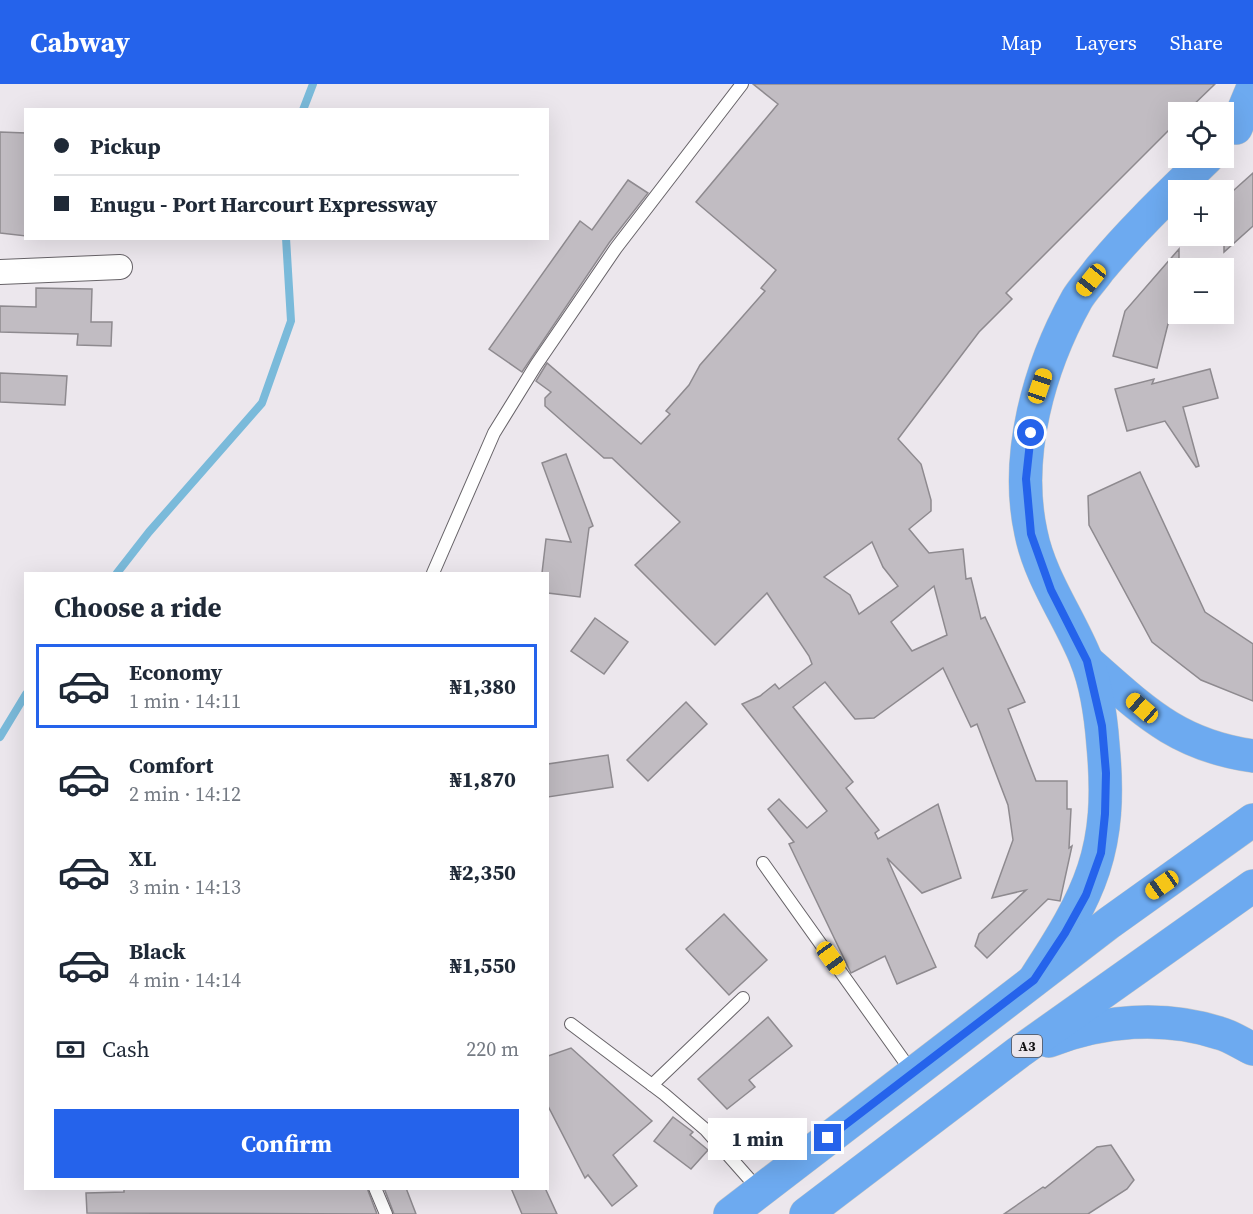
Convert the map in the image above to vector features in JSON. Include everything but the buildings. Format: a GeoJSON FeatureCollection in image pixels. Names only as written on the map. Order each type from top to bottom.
{"type":"FeatureCollection","features":[{"type":"Feature","properties":{"kind":"highway"},"geometry":{"type":"LineString","coordinates":[[1238,129],[1253,87]]}},
{"type":"Feature","properties":{"kind":"highway"},"geometry":{"type":"LineString","coordinates":[[1034,980],[1065,933],[1086,895],[1101,853],[1106,773],[1102,726],[1087,661],[1051,590],[1031,534],[1026,479],[1040,386],[1056,339],[1078,296],[1118,248],[1197,168]]}},
{"type":"Feature","properties":{"kind":"highway"},"geometry":{"type":"LineString","coordinates":[[1087,661],[1158,722],[1191,741],[1224,752],[1253,756]]}},
{"type":"Feature","properties":{"kind":"highway"},"geometry":{"type":"LineString","coordinates":[[730,1214],[1034,980],[1253,820]]}},
{"type":"Feature","properties":{"kind":"highway","name":"A3"},"geometry":{"type":"LineString","coordinates":[[806,1214],[1019,1052],[1253,886]]}},
{"type":"Feature","properties":{"kind":"highway"},"geometry":{"type":"LineString","coordinates":[[1019,1052],[1086,1029],[1143,1022],[1184,1024],[1220,1033],[1253,1049]]}},
{"type":"Feature","properties":{"kind":"street"},"geometry":{"type":"LineString","coordinates":[[0,273],[120,267]]}},
{"type":"Feature","properties":{"kind":"lane"},"geometry":{"type":"LineString","coordinates":[[433,572],[494,433],[536,365],[616,248],[742,84]]}},
{"type":"Feature","properties":{"kind":"lane"},"geometry":{"type":"LineString","coordinates":[[764,863],[913,1073]]}},
{"type":"Feature","properties":{"kind":"lane"},"geometry":{"type":"LineString","coordinates":[[652,1085],[743,998]]}},
{"type":"Feature","properties":{"kind":"lane"},"geometry":{"type":"LineString","coordinates":[[572,1024],[652,1085],[705,1130],[760,1191]]}},
{"type":"Feature","properties":{"kind":"lane"},"geometry":{"type":"LineString","coordinates":[[376,1190],[386,1214]]}},
{"type":"Feature","properties":{"kind":"waterway"},"geometry":{"type":"LineString","coordinates":[[304,108],[313,84]]}},
{"type":"Feature","properties":{"kind":"waterway"},"geometry":{"type":"LineString","coordinates":[[118,572],[149,532],[262,403],[291,321],[286,240]]}},
{"type":"Feature","properties":{"kind":"waterway"},"geometry":{"type":"LineString","coordinates":[[0,737],[24,697]]}},
{"type":"Feature","properties":{"kind":"route"},"geometry":{"type":"LineString","coordinates":[[828,1138],[1034,980],[1065,933],[1086,895],[1101,853],[1106,773],[1102,726],[1087,661],[1051,590],[1031,534],[1026,479],[1031,433]]}}]}
